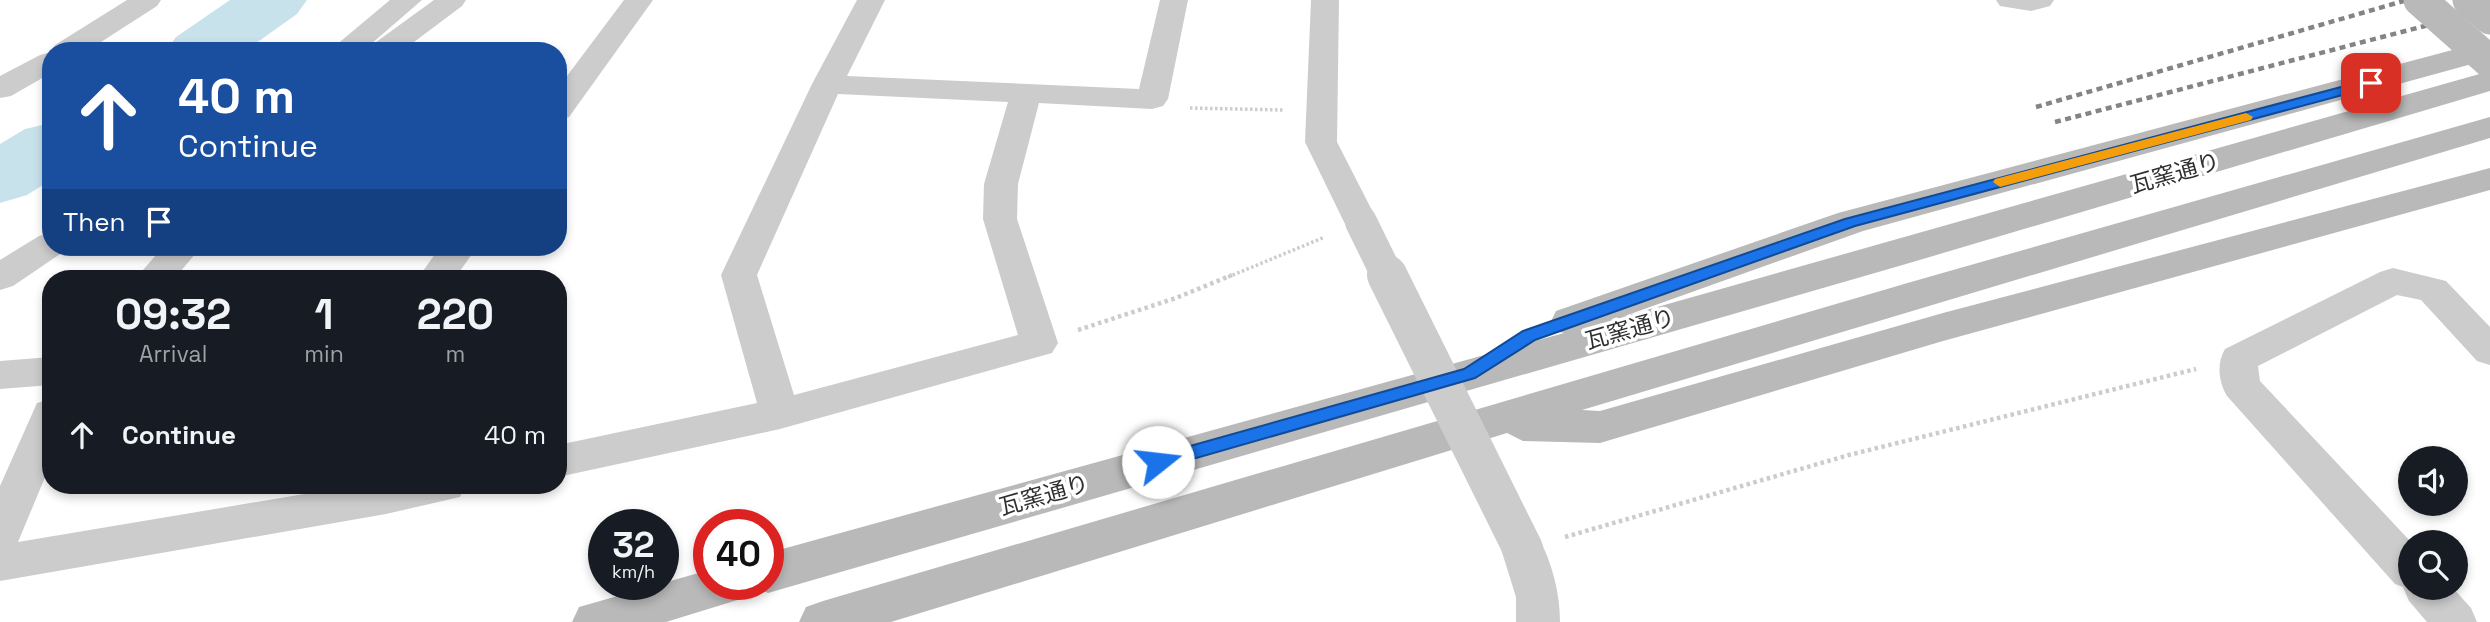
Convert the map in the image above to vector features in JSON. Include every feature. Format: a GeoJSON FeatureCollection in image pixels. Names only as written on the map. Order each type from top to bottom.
{"type":"FeatureCollection","features":[{"type":"Feature","properties":{"kind":"street"},"geometry":{"type":"LineString","coordinates":[[80,42],[147,0]]}},
{"type":"Feature","properties":{"kind":"street"},"geometry":{"type":"LineString","coordinates":[[355,42],[408,0]]}},
{"type":"Feature","properties":{"kind":"street"},"geometry":{"type":"LineString","coordinates":[[395,42],[452,0]]}},
{"type":"Feature","properties":{"kind":"street"},"geometry":{"type":"LineString","coordinates":[[567,98],[639,0]]}},
{"type":"Feature","properties":{"kind":"street"},"geometry":{"type":"LineString","coordinates":[[780,414],[739,275],[827,84],[871,0]]}},
{"type":"Feature","properties":{"kind":"street"},"geometry":{"type":"LineString","coordinates":[[827,84],[1152,99],[1174,0]]}},
{"type":"Feature","properties":{"kind":"street"},"geometry":{"type":"LineString","coordinates":[[1325,0],[1321,142],[1523,549],[1538,597],[1538,622]]}},
{"type":"Feature","properties":{"kind":"street"},"geometry":{"type":"LineString","coordinates":[[2010,0],[2040,0]]}},
{"type":"Feature","properties":{"kind":"street"},"geometry":{"type":"LineString","coordinates":[[2420,0],[2487,61]]}},
{"type":"Feature","properties":{"kind":"street"},"geometry":{"type":"LineString","coordinates":[[2469,0],[2490,18]]}},
{"type":"Feature","properties":{"kind":"street"},"geometry":{"type":"LineString","coordinates":[[1469,374],[1529,335],[1851,222],[2487,61]]}},
{"type":"Feature","properties":{"kind":"street","name":"瓦窯通り"},"geometry":{"type":"LineString","coordinates":[[784,568],[1893,256],[2487,61]]}},
{"type":"Feature","properties":{"kind":"street"},"geometry":{"type":"LineString","coordinates":[[0,89],[42,66]]}},
{"type":"Feature","properties":{"kind":"street"},"geometry":{"type":"LineString","coordinates":[[567,459],[780,414],[1039,343],[1000,219],[1001,184],[1026,95]]}},
{"type":"Feature","properties":{"kind":"street","name":"瓦窯通り"},"geometry":{"type":"LineString","coordinates":[[823,622],[1911,296],[2490,127]]}},
{"type":"Feature","properties":{"kind":"street"},"geometry":{"type":"LineString","coordinates":[[1489,424],[1600,427],[1943,327],[2490,179]]}},
{"type":"Feature","properties":{"kind":"street"},"geometry":{"type":"LineString","coordinates":[[0,277],[42,250]]}},
{"type":"Feature","properties":{"kind":"street"},"geometry":{"type":"LineString","coordinates":[[161,270],[175,256]]}},
{"type":"Feature","properties":{"kind":"street"},"geometry":{"type":"LineString","coordinates":[[2398,558],[2241,386],[2238,359],[2393,281],[2433,290],[2490,351]]}},
{"type":"Feature","properties":{"kind":"street"},"geometry":{"type":"LineString","coordinates":[[0,374],[42,372]]}},
{"type":"Feature","properties":{"kind":"street"},"geometry":{"type":"LineString","coordinates":[[0,535],[42,435]]}},
{"type":"Feature","properties":{"kind":"street"},"geometry":{"type":"LineString","coordinates":[[0,563],[371,494]]}},
{"type":"Feature","properties":{"kind":"street"},"geometry":{"type":"LineString","coordinates":[[596,622],[693,594]]}},
{"type":"Feature","properties":{"kind":"street"},"geometry":{"type":"LineString","coordinates":[[2436,600],[2455,622]]}},
{"type":"Feature","properties":{"kind":"path"},"geometry":{"type":"LineString","coordinates":[[1152,99],[1170,108],[1322,111]]}},
{"type":"Feature","properties":{"kind":"path"},"geometry":{"type":"LineString","coordinates":[[1039,343],[1176,298],[1361,222]]}},
{"type":"Feature","properties":{"kind":"path"},"geometry":{"type":"LineString","coordinates":[[1523,549],[1849,455],[2238,359]]}},
{"type":"Feature","properties":{"kind":"waterway"},"geometry":{"type":"LineString","coordinates":[[213,42],[274,0]]}},
{"type":"Feature","properties":{"kind":"waterway"},"geometry":{"type":"LineString","coordinates":[[0,178],[42,152]]}},
{"type":"Feature","properties":{"kind":"railway"},"geometry":{"type":"LineString","coordinates":[[2036,107],[2407,0]]}},
{"type":"Feature","properties":{"kind":"railway"},"geometry":{"type":"LineString","coordinates":[[2055,122],[2490,9]]}},
{"type":"Feature","properties":{"kind":"slow traffic"},"geometry":{"type":"LineString","coordinates":[[2000,182],[2246,117]]}},
{"type":"Feature","properties":{"kind":"route"},"geometry":{"type":"LineString","coordinates":[[1158,462],[1469,374],[1529,335],[1851,222],[2371,83]]}}]}
